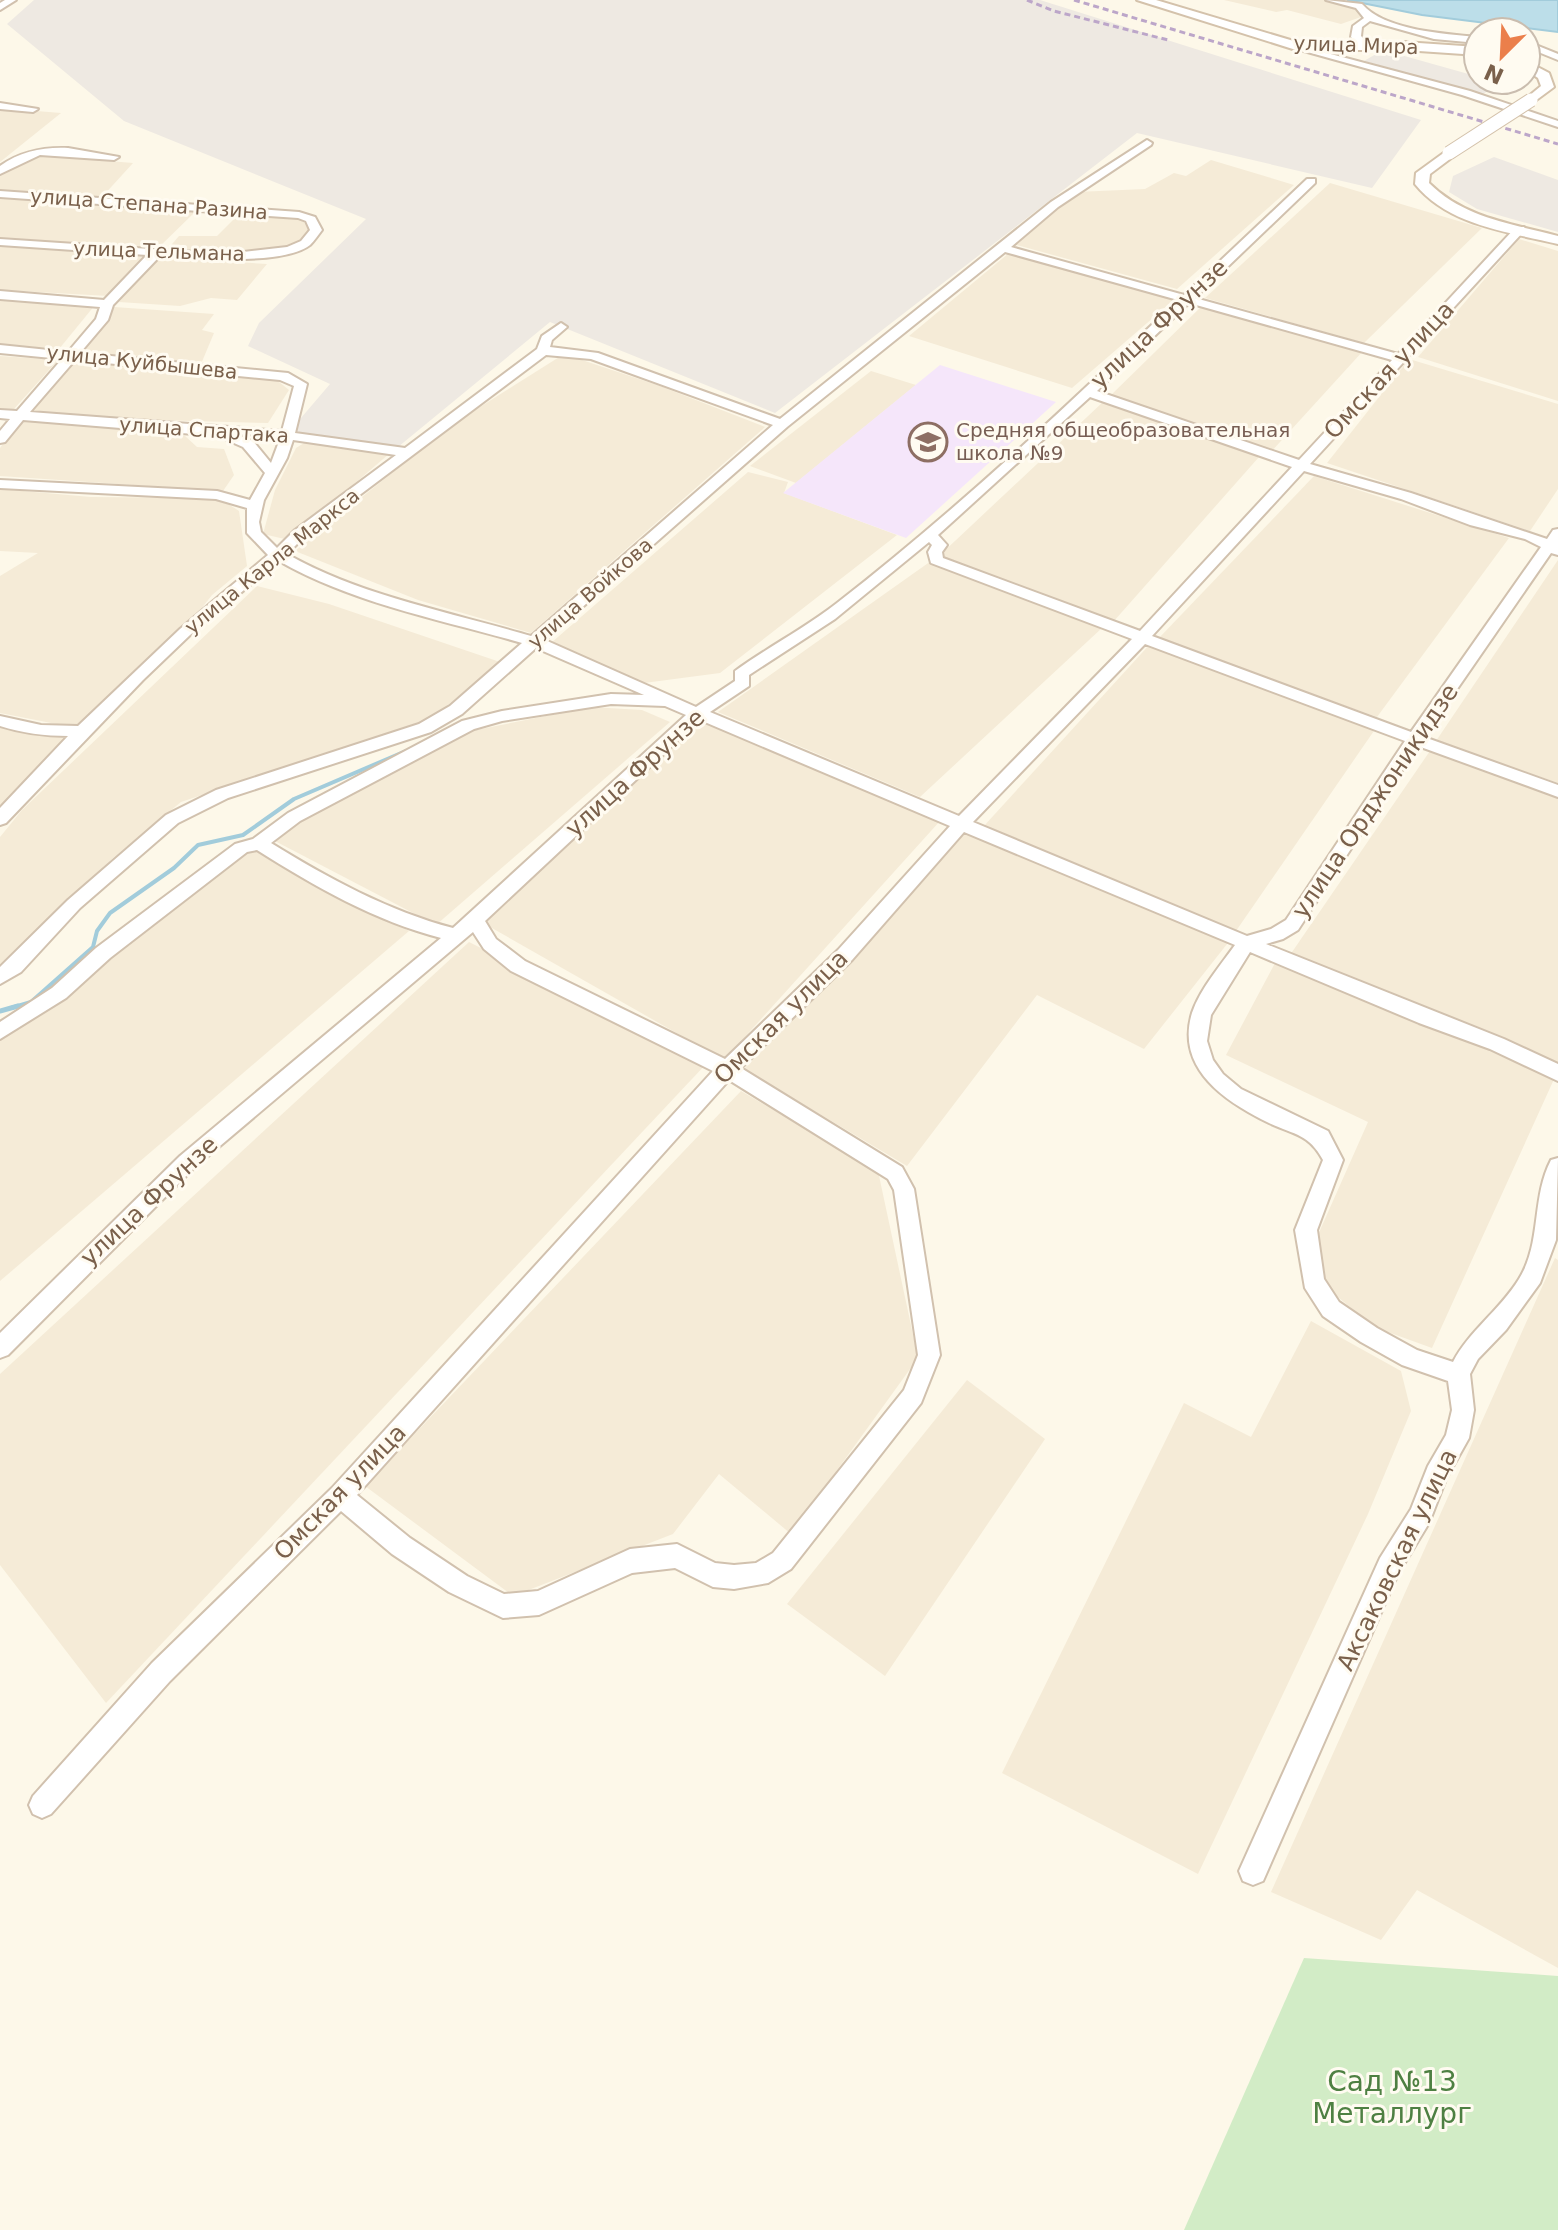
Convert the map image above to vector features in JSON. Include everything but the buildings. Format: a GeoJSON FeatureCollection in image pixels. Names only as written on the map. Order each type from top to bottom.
{"type":"FeatureCollection","features":[{"type":"Feature","properties":{"kind":"street"},"geometry":{"type":"LineString","coordinates":[[0,7],[11,0]]}},
{"type":"Feature","properties":{"kind":"street","name":"улица Мира"},"geometry":{"type":"LineString","coordinates":[[1143,0],[1296,46],[1462,50]]}},
{"type":"Feature","properties":{"kind":"street"},"geometry":{"type":"LineString","coordinates":[[1331,0],[1359,6],[1369,18],[1434,36],[1462,39]]}},
{"type":"Feature","properties":{"kind":"street"},"geometry":{"type":"LineString","coordinates":[[1367,47],[1356,37],[1358,26],[1369,18]]}},
{"type":"Feature","properties":{"kind":"street"},"geometry":{"type":"LineString","coordinates":[[1296,46],[1558,124]]}},
{"type":"Feature","properties":{"kind":"street"},"geometry":{"type":"LineString","coordinates":[[1542,75],[1548,87],[1542,92]]}},
{"type":"Feature","properties":{"kind":"street"},"geometry":{"type":"LineString","coordinates":[[1536,96],[1423,173],[1422,184],[1430,194],[1449,206],[1558,240]]}},
{"type":"Feature","properties":{"kind":"street"},"geometry":{"type":"LineString","coordinates":[[1497,104],[1558,110]]}},
{"type":"Feature","properties":{"kind":"street"},"geometry":{"type":"LineString","coordinates":[[0,106],[33,109]]}},
{"type":"Feature","properties":{"kind":"street","name":"улица Войкова"},"geometry":{"type":"LineString","coordinates":[[0,977],[14,967],[74,904],[172,819],[222,794],[425,728],[456,710],[782,424],[1003,248],[1033,219],[1147,143]]}},
{"type":"Feature","properties":{"kind":"street"},"geometry":{"type":"LineString","coordinates":[[0,171],[16,158],[34,151],[114,157]]}},
{"type":"Feature","properties":{"kind":"street","name":"улица Фрунзе"},"geometry":{"type":"LineString","coordinates":[[0,1348],[187,1162],[475,920],[699,712],[737,690],[743,683],[741,674],[840,609],[929,534],[1087,392],[1311,181]]}},
{"type":"Feature","properties":{"kind":"street","name":"улица Степана Разина"},"geometry":{"type":"LineString","coordinates":[[0,194],[299,215],[311,219],[316,225],[313,236]]}},
{"type":"Feature","properties":{"kind":"street","name":"Омская улица"},"geometry":{"type":"LineString","coordinates":[[42,1805],[161,1672],[340,1496],[727,1069],[845,955],[962,823],[1141,639],[1520,229]]}},
{"type":"Feature","properties":{"kind":"street","name":"улица Тельмана"},"geometry":{"type":"LineString","coordinates":[[0,242],[226,257],[274,254],[289,250],[313,236]]}},
{"type":"Feature","properties":{"kind":"street"},"geometry":{"type":"LineString","coordinates":[[1003,248],[1398,358]]}},
{"type":"Feature","properties":{"kind":"street"},"geometry":{"type":"LineString","coordinates":[[0,439],[102,320],[107,304],[156,253]]}},
{"type":"Feature","properties":{"kind":"street"},"geometry":{"type":"LineString","coordinates":[[0,295],[107,304]]}},
{"type":"Feature","properties":{"kind":"street","name":"улица Карла Маркса"},"geometry":{"type":"LineString","coordinates":[[0,819],[82,731],[190,628],[279,555],[300,533],[543,351],[546,339],[561,327]]}},
{"type":"Feature","properties":{"kind":"street","name":"улица Куйбышева"},"geometry":{"type":"LineString","coordinates":[[0,349],[283,376],[301,384],[286,436]]}},
{"type":"Feature","properties":{"kind":"street"},"geometry":{"type":"LineString","coordinates":[[543,351],[594,356],[782,424]]}},
{"type":"Feature","properties":{"kind":"street"},"geometry":{"type":"LineString","coordinates":[[1087,392],[1255,452],[1303,464],[1406,496],[1475,522],[1555,544]]}},
{"type":"Feature","properties":{"kind":"street","name":"улица Спартака"},"geometry":{"type":"LineString","coordinates":[[0,414],[219,432],[247,430],[407,452]]}},
{"type":"Feature","properties":{"kind":"street"},"geometry":{"type":"LineString","coordinates":[[219,432],[248,444],[272,472]]}},
{"type":"Feature","properties":{"kind":"street"},"geometry":{"type":"LineString","coordinates":[[286,436],[284,449],[255,506],[252,530],[261,544],[279,555],[387,601],[536,642],[668,701],[1497,1044],[1558,1073]]}},
{"type":"Feature","properties":{"kind":"street"},"geometry":{"type":"LineString","coordinates":[[0,484],[217,495],[255,506]]}},
{"type":"Feature","properties":{"kind":"street"},"geometry":{"type":"LineString","coordinates":[[929,534],[940,545],[935,552],[936,560],[1141,639],[1558,791]]}},
{"type":"Feature","properties":{"kind":"street","name":"улица Орджоникидзе"},"geometry":{"type":"LineString","coordinates":[[1247,942],[1277,934],[1292,925],[1414,740],[1555,544]]}},
{"type":"Feature","properties":{"kind":"street"},"geometry":{"type":"LineString","coordinates":[[0,1032],[59,993],[103,953],[241,848],[259,843],[294,817],[468,725],[502,716],[611,699],[668,701]]}},
{"type":"Feature","properties":{"kind":"street"},"geometry":{"type":"LineString","coordinates":[[0,721],[34,730],[82,731]]}},
{"type":"Feature","properties":{"kind":"street"},"geometry":{"type":"LineString","coordinates":[[259,843],[289,862],[424,929],[454,935]]}},
{"type":"Feature","properties":{"kind":"street"},"geometry":{"type":"LineString","coordinates":[[340,1496],[401,1546],[458,1584],[503,1606],[539,1603],[630,1561],[677,1556],[713,1575],[759,1575],[782,1561],[913,1396],[929,1355],[904,1189],[895,1173],[727,1069],[518,966],[490,944],[475,920]]}},
{"type":"Feature","properties":{"kind":"street"},"geometry":{"type":"LineString","coordinates":[[1247,942],[1202,1014],[1198,1040],[1202,1058],[1213,1077],[1235,1097],[1321,1137],[1333,1160],[1306,1230],[1313,1281],[1331,1309],[1410,1358],[1459,1374],[1470,1352],[1498,1323],[1529,1283],[1552,1244],[1549,1187],[1558,1166]]}},
{"type":"Feature","properties":{"kind":"street","name":"Аксаковская улица"},"geometry":{"type":"LineString","coordinates":[[1253,1871],[1389,1566],[1421,1515],[1436,1474],[1457,1438],[1463,1410],[1459,1374]]}},
{"type":"Feature","properties":{"kind":"shaded area"},"geometry":{"type":"Polygon","coordinates":[[[34,0],[1040,0],[1421,120],[1372,188],[1137,133],[775,413],[550,322],[398,447],[289,432],[330,384],[248,346],[259,323],[366,219],[124,121],[7,24],[34,0]]]}},
{"type":"Feature","properties":{"kind":"shaded area"},"geometry":{"type":"Polygon","coordinates":[[[1224,0],[1326,0],[1356,7],[1361,17],[1341,24],[1287,10],[1276,12],[1224,0]]]}},
{"type":"Feature","properties":{"kind":"shaded area"},"geometry":{"type":"Polygon","coordinates":[[[1383,50],[1462,72],[1462,88],[1364,61],[1383,50]]]}},
{"type":"Feature","properties":{"kind":"shaded area"},"geometry":{"type":"Polygon","coordinates":[[[0,108],[61,113],[0,162],[0,108]]]}},
{"type":"Feature","properties":{"kind":"shaded area"},"geometry":{"type":"Polygon","coordinates":[[[37,154],[133,163],[102,197],[0,190],[0,170],[37,154]]]}},
{"type":"Feature","properties":{"kind":"shaded area"},"geometry":{"type":"Polygon","coordinates":[[[1494,157],[1558,180],[1558,232],[1477,209],[1449,192],[1453,176],[1494,157]]]}},
{"type":"Feature","properties":{"kind":"shaded area"},"geometry":{"type":"Polygon","coordinates":[[[1211,160],[1294,185],[1177,289],[1013,244],[1076,192],[1145,189],[1174,173],[1186,176],[1211,160]]]}},
{"type":"Feature","properties":{"kind":"shaded area"},"geometry":{"type":"Polygon","coordinates":[[[1330,183],[1482,228],[1364,343],[1205,298],[1330,183]]]}},
{"type":"Feature","properties":{"kind":"shaded area"},"geometry":{"type":"Polygon","coordinates":[[[0,198],[196,211],[156,250],[0,240],[0,198]]]}},
{"type":"Feature","properties":{"kind":"shaded area"},"geometry":{"type":"Polygon","coordinates":[[[239,214],[295,218],[311,225],[311,232],[297,243],[272,251],[166,251],[179,236],[217,236],[239,214]]]}},
{"type":"Feature","properties":{"kind":"shaded area"},"geometry":{"type":"Polygon","coordinates":[[[1519,239],[1558,251],[1558,401],[1418,357],[1519,239]]]}},
{"type":"Feature","properties":{"kind":"shaded area"},"geometry":{"type":"Polygon","coordinates":[[[0,246],[147,257],[109,296],[0,290],[0,246]]]}},
{"type":"Feature","properties":{"kind":"shaded area"},"geometry":{"type":"Polygon","coordinates":[[[1009,253],[1176,298],[1072,388],[909,336],[1009,253]]]}},
{"type":"Feature","properties":{"kind":"shaded area"},"geometry":{"type":"Polygon","coordinates":[[[159,257],[267,264],[237,300],[211,298],[180,306],[119,302],[159,257]]]}},
{"type":"Feature","properties":{"kind":"shaded area"},"geometry":{"type":"Polygon","coordinates":[[[0,298],[95,305],[59,349],[0,344],[0,298]]]}},
{"type":"Feature","properties":{"kind":"shaded area"},"geometry":{"type":"Polygon","coordinates":[[[1203,305],[1363,351],[1270,453],[1109,397],[1203,305]]]}},
{"type":"Feature","properties":{"kind":"shaded area"},"geometry":{"type":"Polygon","coordinates":[[[114,307],[214,314],[202,330],[214,333],[201,364],[83,352],[114,307]]]}},
{"type":"Feature","properties":{"kind":"shaded area"},"geometry":{"type":"Polygon","coordinates":[[[564,354],[660,386],[765,427],[531,633],[418,600],[295,551],[450,426],[564,354]]]}},
{"type":"Feature","properties":{"kind":"shaded area"},"geometry":{"type":"Polygon","coordinates":[[[0,356],[58,360],[13,410],[0,409],[0,356]]]}},
{"type":"Feature","properties":{"kind":"shaded area"},"geometry":{"type":"Polygon","coordinates":[[[1409,359],[1558,404],[1558,489],[1530,531],[1327,463],[1409,359]]]}},
{"type":"Feature","properties":{"kind":"shaded area"},"geometry":{"type":"Polygon","coordinates":[[[74,361],[273,377],[289,390],[268,423],[118,419],[26,412],[74,361]]]}},
{"type":"Feature","properties":{"kind":"shaded area","name":"Средняя общеобразовательная школа №9"},"geometry":{"type":"Polygon","coordinates":[[[940,365],[1056,402],[906,538],[783,493],[940,365]]]}},
{"type":"Feature","properties":{"kind":"shaded area"},"geometry":{"type":"Polygon","coordinates":[[[871,371],[916,385],[796,483],[750,466],[871,371]]]}},
{"type":"Feature","properties":{"kind":"shaded area"},"geometry":{"type":"Polygon","coordinates":[[[1104,401],[1259,457],[1114,621],[939,556],[1104,401]]]}},
{"type":"Feature","properties":{"kind":"shaded area"},"geometry":{"type":"Polygon","coordinates":[[[20,420],[174,432],[185,436],[197,447],[224,449],[234,475],[223,491],[0,476],[0,448],[20,420]]]}},
{"type":"Feature","properties":{"kind":"shaded area"},"geometry":{"type":"Polygon","coordinates":[[[309,440],[390,453],[289,540],[263,534],[275,490],[296,448],[309,440]]]}},
{"type":"Feature","properties":{"kind":"shaded area"},"geometry":{"type":"Polygon","coordinates":[[[748,472],[788,482],[784,493],[897,535],[720,673],[644,683],[551,643],[748,472]]]}},
{"type":"Feature","properties":{"kind":"shaded area"},"geometry":{"type":"Polygon","coordinates":[[[1314,476],[1509,538],[1377,717],[1158,639],[1314,476]]]}},
{"type":"Feature","properties":{"kind":"shaded area"},"geometry":{"type":"Polygon","coordinates":[[[0,489],[91,497],[219,498],[239,511],[247,566],[212,595],[193,619],[77,728],[0,713],[0,576],[38,553],[0,551],[0,489]]]}},
{"type":"Feature","properties":{"kind":"shaded area"},"geometry":{"type":"Polygon","coordinates":[[[1558,560],[1558,783],[1436,741],[1558,560]]]}},
{"type":"Feature","properties":{"kind":"shaded area"},"geometry":{"type":"Polygon","coordinates":[[[931,561],[1102,628],[920,797],[718,712],[931,561]]]}},
{"type":"Feature","properties":{"kind":"shaded area"},"geometry":{"type":"Polygon","coordinates":[[[257,586],[329,604],[500,662],[432,718],[181,802],[113,858],[0,965],[0,837],[22,810],[257,586]]]}},
{"type":"Feature","properties":{"kind":"shaded area"},"geometry":{"type":"Polygon","coordinates":[[[1151,643],[1378,725],[1236,931],[983,827],[1151,643]]]}},
{"type":"Feature","properties":{"kind":"shaded area"},"geometry":{"type":"Polygon","coordinates":[[[591,707],[642,710],[670,722],[436,925],[273,840],[311,812],[466,732],[591,707]]]}},
{"type":"Feature","properties":{"kind":"shaded area"},"geometry":{"type":"Polygon","coordinates":[[[705,715],[834,778],[940,821],[724,1060],[483,923],[705,715]]]}},
{"type":"Feature","properties":{"kind":"shaded area"},"geometry":{"type":"Polygon","coordinates":[[[0,723],[68,739],[0,814],[0,723]]]}},
{"type":"Feature","properties":{"kind":"shaded area"},"geometry":{"type":"Polygon","coordinates":[[[1432,748],[1558,794],[1558,1064],[1290,955],[1432,748]]]}},
{"type":"Feature","properties":{"kind":"shaded area"},"geometry":{"type":"Polygon","coordinates":[[[967,824],[1231,939],[1144,1049],[1037,995],[907,1166],[744,1069],[967,824]]]}},
{"type":"Feature","properties":{"kind":"shaded area"},"geometry":{"type":"Polygon","coordinates":[[[257,846],[409,931],[0,1281],[0,1035],[200,883],[257,846]]]}},
{"type":"Feature","properties":{"kind":"shaded area"},"geometry":{"type":"Polygon","coordinates":[[[469,942],[707,1063],[106,1703],[0,1565],[0,1374],[469,942]]]}},
{"type":"Feature","properties":{"kind":"shaded area"},"geometry":{"type":"Polygon","coordinates":[[[1275,963],[1408,1014],[1555,1077],[1432,1348],[1374,1327],[1327,1288],[1317,1237],[1368,1122],[1226,1055],[1275,963]]]}},
{"type":"Feature","properties":{"kind":"shaded area"},"geometry":{"type":"Polygon","coordinates":[[[741,1091],[878,1171],[918,1358],[791,1534],[719,1474],[673,1534],[513,1596],[365,1486],[741,1091]]]}},
{"type":"Feature","properties":{"kind":"shaded area"},"geometry":{"type":"Polygon","coordinates":[[[1555,1258],[1558,1260],[1558,1968],[1417,1890],[1381,1940],[1271,1892],[1555,1258]]]}},
{"type":"Feature","properties":{"kind":"shaded area"},"geometry":{"type":"Polygon","coordinates":[[[1311,1321],[1401,1371],[1411,1411],[1368,1514],[1198,1874],[1002,1773],[1184,1403],[1251,1437],[1311,1321]]]}},
{"type":"Feature","properties":{"kind":"shaded area"},"geometry":{"type":"Polygon","coordinates":[[[967,1380],[1045,1439],[885,1676],[787,1604],[967,1380]]]}},
{"type":"Feature","properties":{"kind":"green space","name":"Сад №13 Металлург"},"geometry":{"type":"Polygon","coordinates":[[[1304,1958],[1558,1976],[1558,2230],[1184,2230],[1304,1958]]]}},
{"type":"Feature","properties":{"kind":"water"},"geometry":{"type":"Polygon","coordinates":[[[1347,0],[1558,0],[1558,32],[1542,30],[1542,16],[1462,16],[1462,20],[1347,0]]]}},
{"type":"Feature","properties":{"kind":"waterway"},"geometry":{"type":"LineString","coordinates":[[14,1007],[31,1002],[93,947],[97,931],[110,913],[174,868],[198,845],[243,835],[294,799],[406,751]]}},
{"type":"Feature","properties":{"kind":"waterway"},"geometry":{"type":"LineString","coordinates":[[14,1007],[18,1006]]}},
{"type":"Feature","properties":{"kind":"waterway"},"geometry":{"type":"LineString","coordinates":[[0,1011],[14,1007]]}},
{"type":"Feature","properties":{"kind":"railway"},"geometry":{"type":"LineString","coordinates":[[1027,0],[1054,11],[1168,40]]}},
{"type":"Feature","properties":{"kind":"railway"},"geometry":{"type":"LineString","coordinates":[[1074,0],[1558,144]]}},
{"type":"Feature","properties":{"kind":"place","name":"Средняя общеобразовательная школа №9"},"geometry":{"type":"Point","coordinates":[928,442]}}]}
